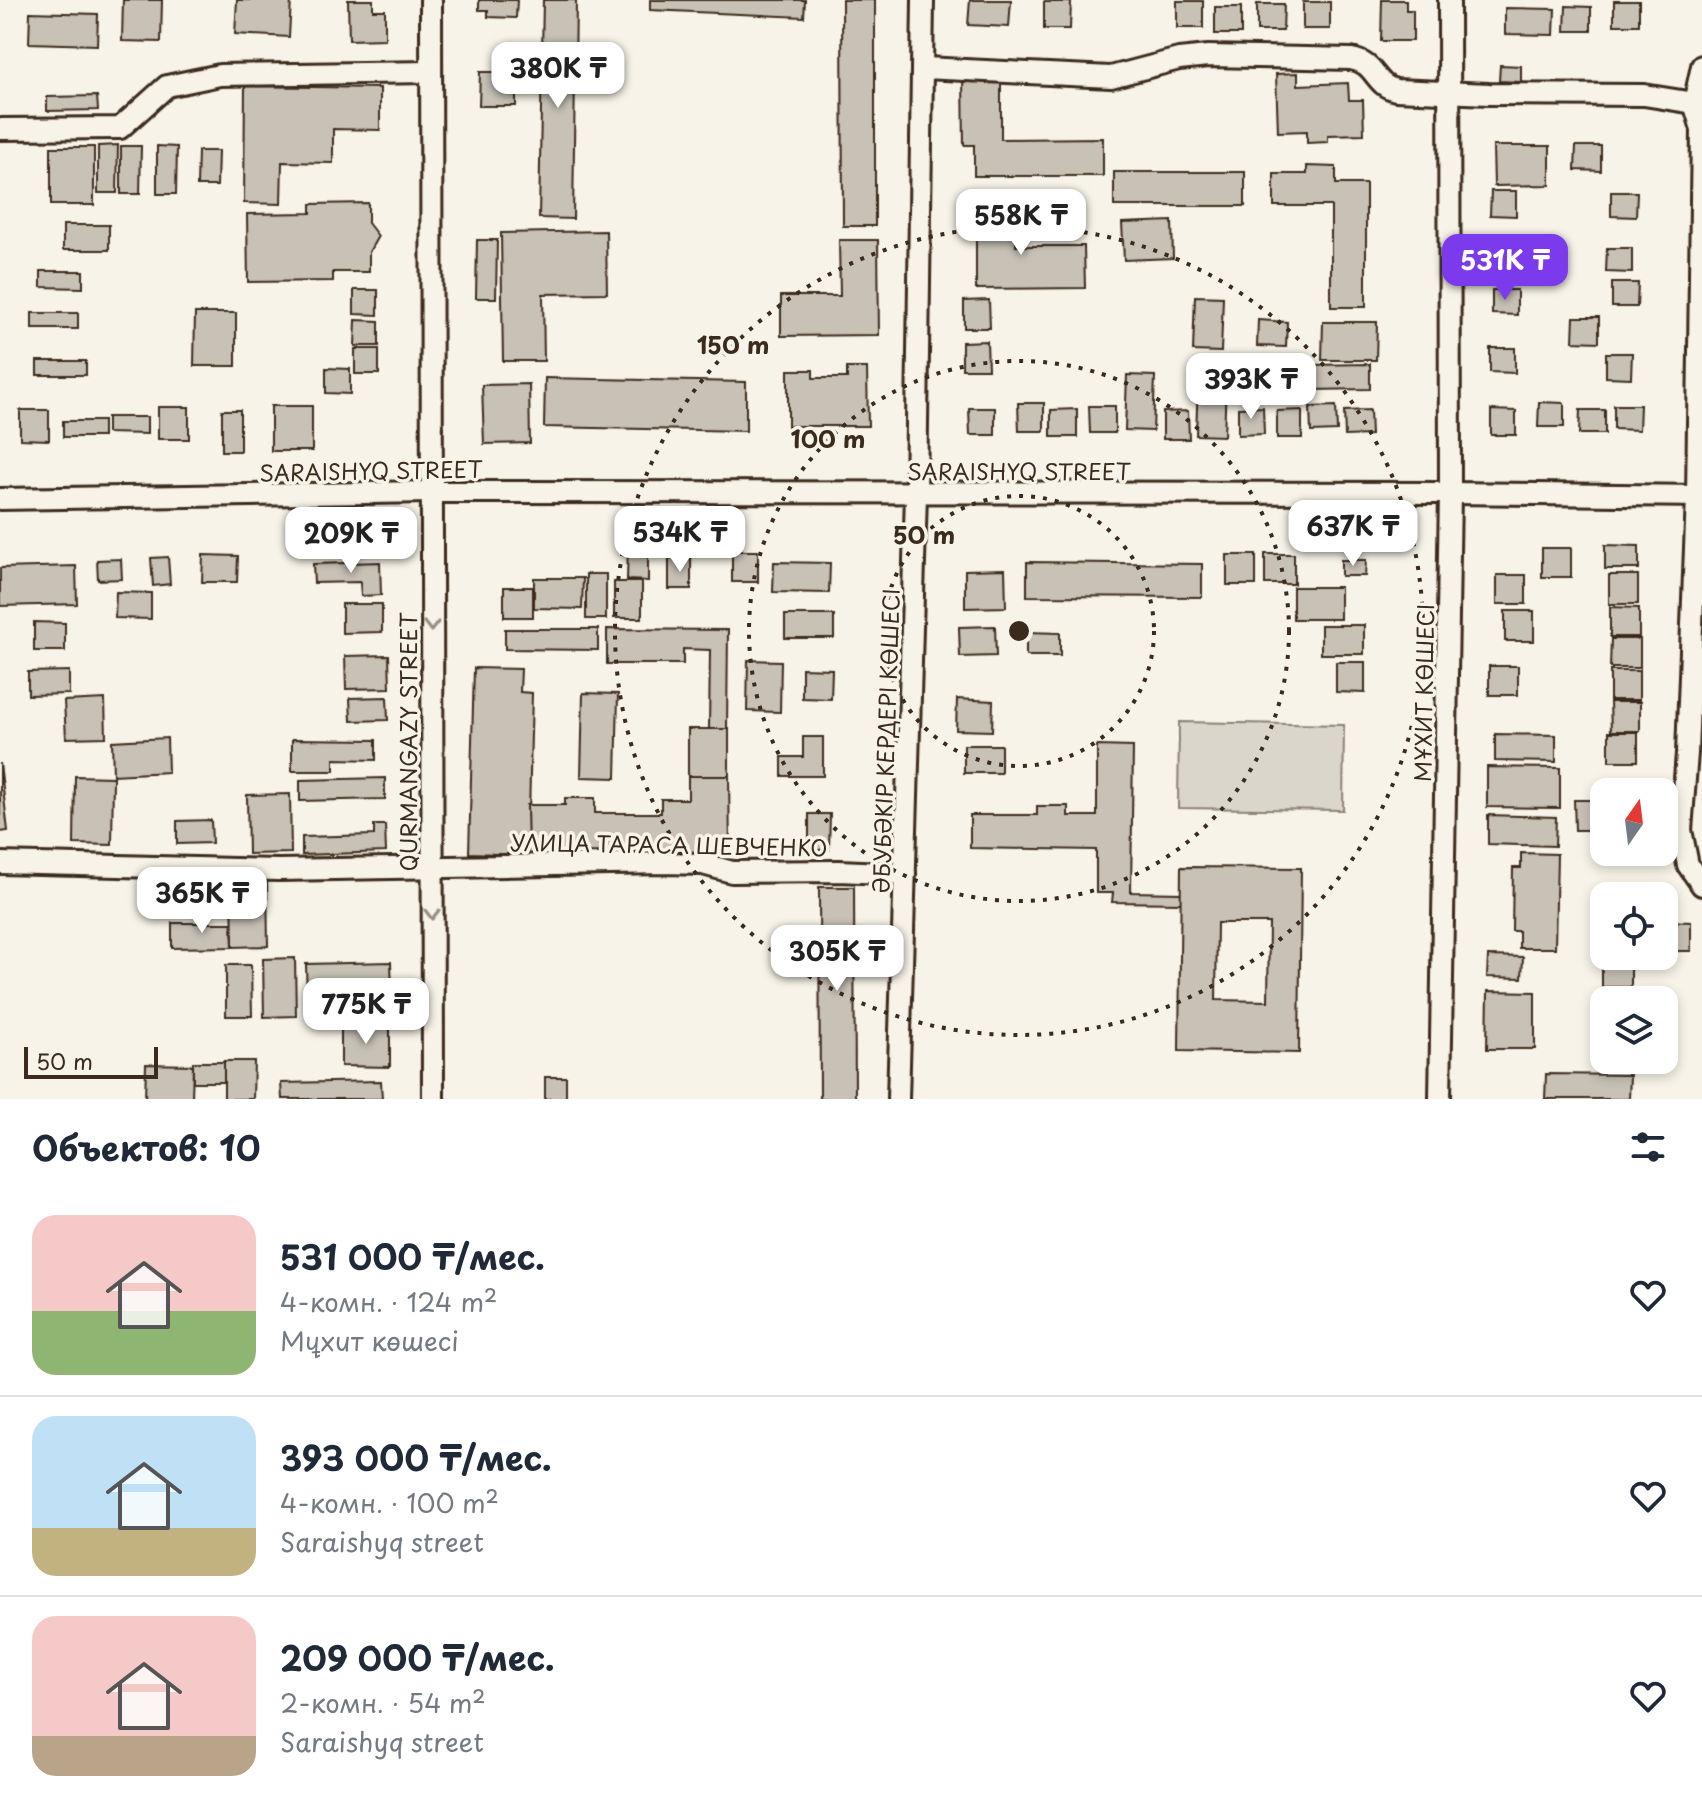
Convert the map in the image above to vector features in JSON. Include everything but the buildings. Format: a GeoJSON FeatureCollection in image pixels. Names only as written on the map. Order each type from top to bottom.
{"type":"FeatureCollection","features":[{"type":"Feature","properties":{"kind":"street","name":"QURMANGAZY STREET"},"geometry":{"type":"LineString","coordinates":[[431,0],[433,1099]]}},
{"type":"Feature","properties":{"kind":"street","name":"ӘБУБӘКІР КЕРДЕРІ КӨШЕСІ"},"geometry":{"type":"LineString","coordinates":[[898,1099],[916,494],[923,0]]}},
{"type":"Feature","properties":{"kind":"street","name":"МҰХИТ КӨШЕСІ"},"geometry":{"type":"LineString","coordinates":[[1440,1099],[1450,493],[1449,0]]}},
{"type":"Feature","properties":{"kind":"street"},"geometry":{"type":"LineString","coordinates":[[924,68],[1111,77],[1179,59],[1208,56],[1351,59],[1370,65],[1388,88],[1644,95],[1694,103]]}},
{"type":"Feature","properties":{"kind":"street"},"geometry":{"type":"LineString","coordinates":[[1702,66],[1694,103],[1702,129],[1700,497],[1681,830],[1688,865],[1702,885]]}},
{"type":"Feature","properties":{"kind":"street"},"geometry":{"type":"LineString","coordinates":[[0,129],[120,128],[167,86],[220,75],[431,72]]}},
{"type":"Feature","properties":{"kind":"street","name":"SARAISHYQ STREET"},"geometry":{"type":"LineString","coordinates":[[0,499],[431,492],[1450,493],[1700,497]]}},
{"type":"Feature","properties":{"kind":"street","name":"УЛИЦА ТАРАСА ШЕВЧЕНКО"},"geometry":{"type":"LineString","coordinates":[[0,863],[266,870],[665,863],[703,864],[732,872],[905,874]]}},
{"type":"Feature","properties":{"kind":"shaded area"},"geometry":{"type":"Polygon","coordinates":[[[1179,722],[1344,725],[1343,810],[1178,808],[1179,722]]]}}]}
